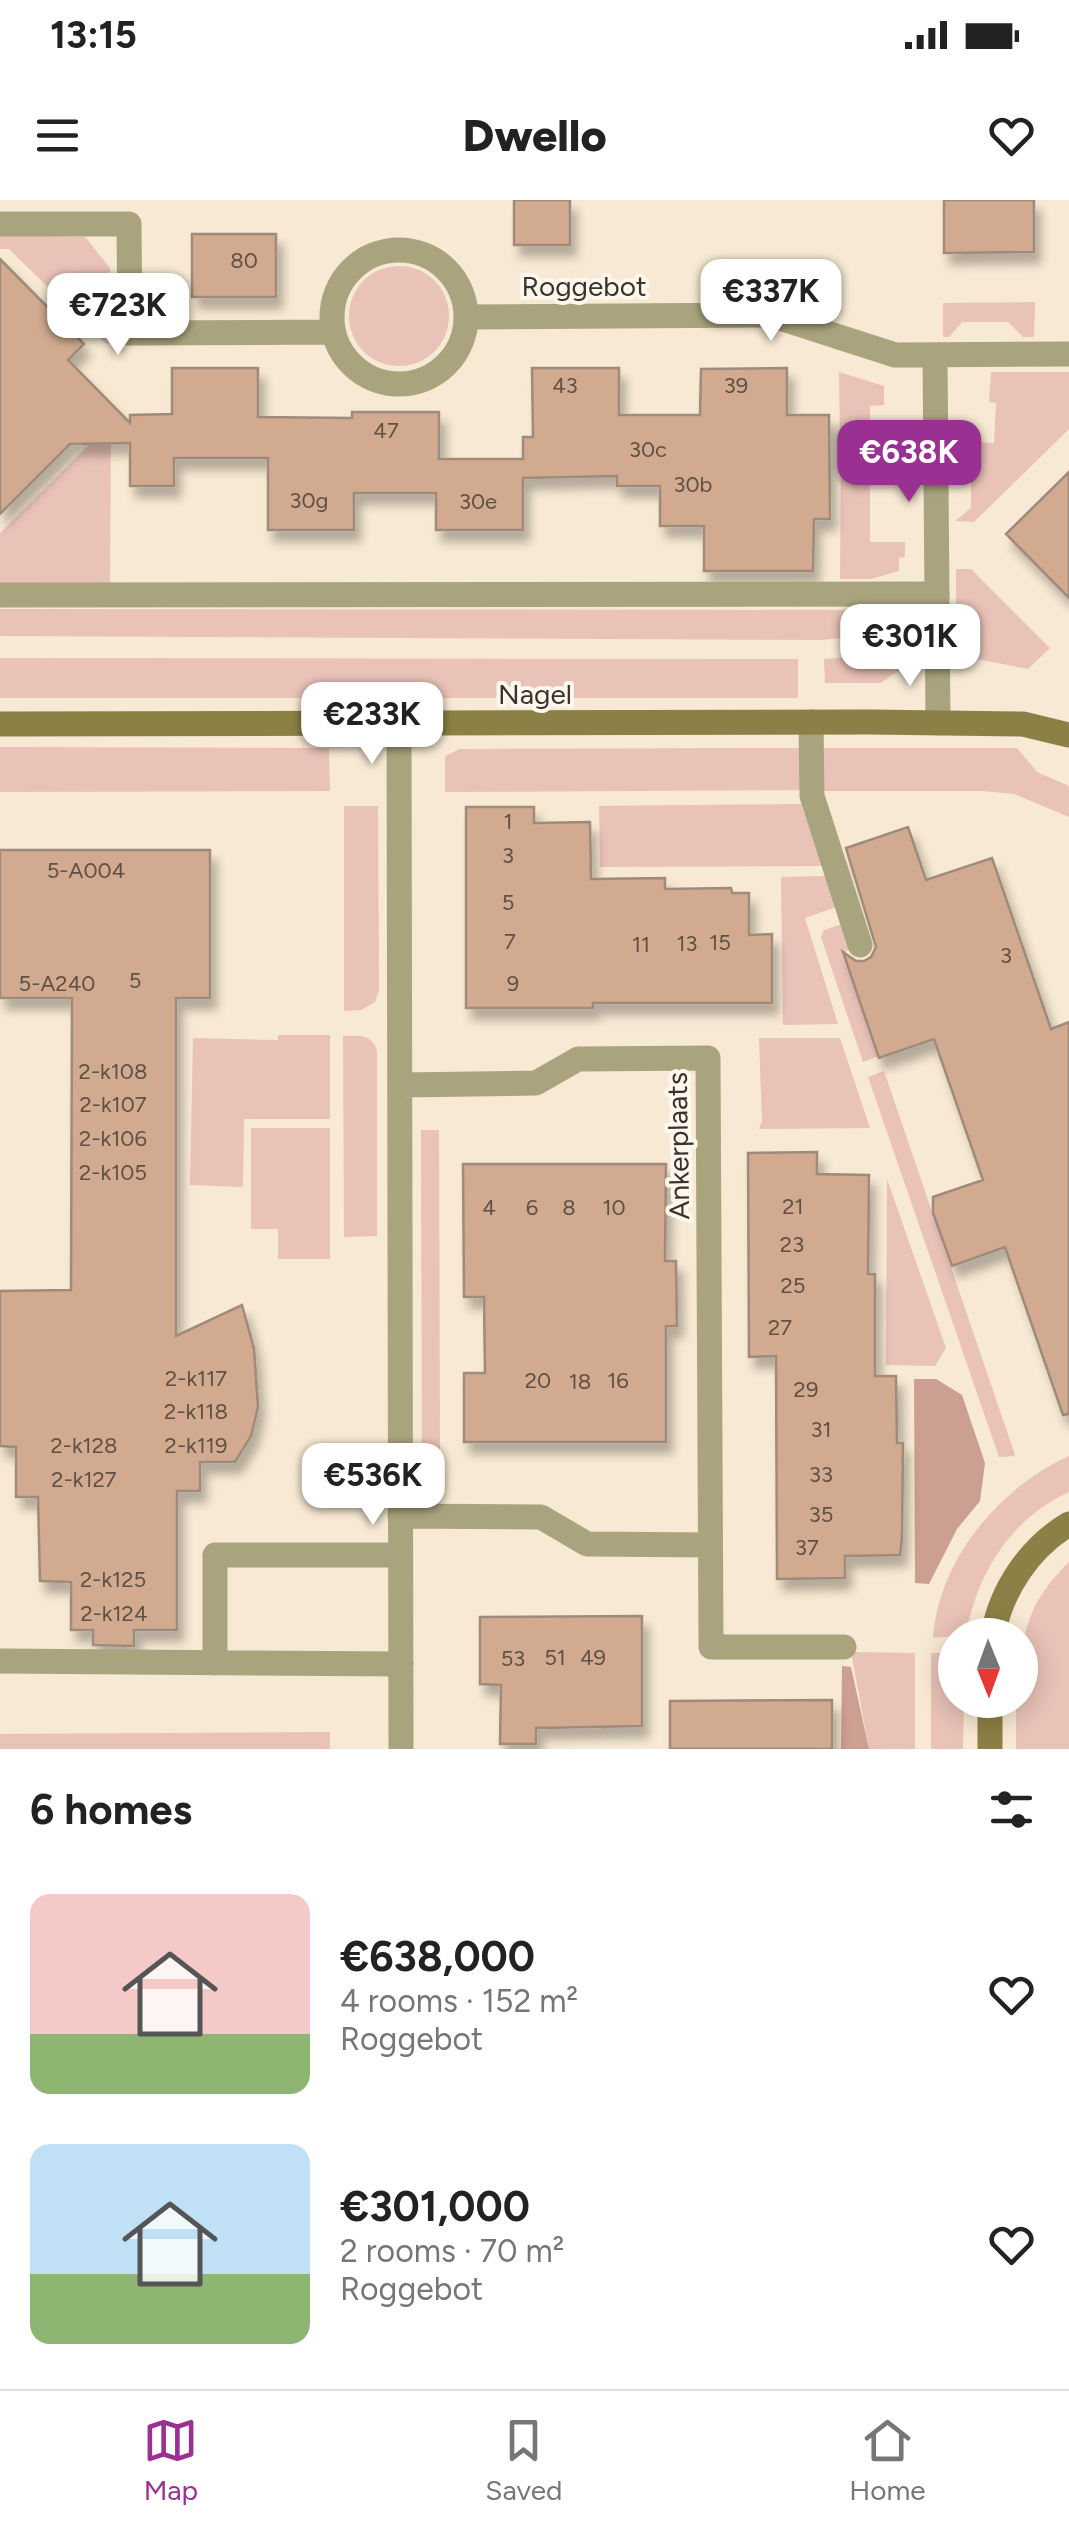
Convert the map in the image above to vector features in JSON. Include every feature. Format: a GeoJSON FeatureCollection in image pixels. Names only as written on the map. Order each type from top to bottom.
{"type":"FeatureCollection","features":[{"type":"Feature","properties":{"kind":"street"},"geometry":{"type":"LineString","coordinates":[[0,224],[129,224],[130,334],[334,332]]}},
{"type":"Feature","properties":{"kind":"street"},"geometry":{"type":"LineString","coordinates":[[392,250],[422,253],[448,270],[464,296],[467,316],[463,339],[452,359],[434,374],[413,383],[390,384],[358,370],[342,353],[334,332],[332,312],[341,282],[362,260],[392,250]]}},
{"type":"Feature","properties":{"kind":"street","name":"Roggebot"},"geometry":{"type":"LineString","coordinates":[[467,316],[771,315],[895,355],[1069,354]]}},
{"type":"Feature","properties":{"kind":"street"},"geometry":{"type":"LineString","coordinates":[[935,355],[938,723]]}},
{"type":"Feature","properties":{"kind":"street"},"geometry":{"type":"LineString","coordinates":[[0,595],[937,594]]}},
{"type":"Feature","properties":{"kind":"street"},"geometry":{"type":"LineString","coordinates":[[811,722],[812,796],[860,944]]}},
{"type":"Feature","properties":{"kind":"street","name":"Nagel"},"geometry":{"type":"LineString","coordinates":[[0,724],[938,723],[1022,724],[1069,736]]}},
{"type":"Feature","properties":{"kind":"street"},"geometry":{"type":"LineString","coordinates":[[399,724],[401,1749]]}},
{"type":"Feature","properties":{"kind":"street","name":"Ankerplaats"},"geometry":{"type":"LineString","coordinates":[[401,1084],[536,1083],[578,1059],[708,1058],[710,1647],[844,1647]]}},
{"type":"Feature","properties":{"kind":"street"},"geometry":{"type":"LineString","coordinates":[[400,1516],[541,1517],[587,1544],[709,1545]]}},
{"type":"Feature","properties":{"kind":"street"},"geometry":{"type":"LineString","coordinates":[[997,1618],[1001,1600],[1020,1570],[1041,1545],[1069,1524]]}},
{"type":"Feature","properties":{"kind":"street"},"geometry":{"type":"LineString","coordinates":[[215,1663],[215,1555],[400,1555]]}},
{"type":"Feature","properties":{"kind":"street"},"geometry":{"type":"LineString","coordinates":[[0,1662],[401,1664]]}},
{"type":"Feature","properties":{"kind":"street"},"geometry":{"type":"LineString","coordinates":[[990,1718],[990,1749]]}},
{"type":"Feature","properties":{"kind":"shaded area"},"geometry":{"type":"Polygon","coordinates":[[[0,235],[85,237],[110,268],[109,344],[9,249],[0,249],[0,235]]]}},
{"type":"Feature","properties":{"kind":"shaded area"},"geometry":{"type":"Polygon","coordinates":[[[399,266],[427,274],[441,288],[449,316],[441,344],[427,358],[399,366],[371,358],[357,344],[349,316],[357,288],[371,274],[399,266]]]}},
{"type":"Feature","properties":{"kind":"shaded area"},"geometry":{"type":"Polygon","coordinates":[[[1035,302],[1034,337],[1023,337],[1008,322],[962,322],[949,337],[943,337],[943,303],[1035,302]]]}},
{"type":"Feature","properties":{"kind":"shaded area"},"geometry":{"type":"Polygon","coordinates":[[[839,372],[884,386],[884,405],[870,406],[870,442],[840,442],[839,372]]]}},
{"type":"Feature","properties":{"kind":"shaded area"},"geometry":{"type":"Polygon","coordinates":[[[991,372],[1069,372],[1069,429],[974,522],[955,521],[971,508],[971,454],[957,441],[994,443],[996,403],[989,402],[991,372]]]}},
{"type":"Feature","properties":{"kind":"shaded area"},"geometry":{"type":"Polygon","coordinates":[[[111,423],[110,584],[0,583],[0,533],[111,423]]]}},
{"type":"Feature","properties":{"kind":"shaded area"},"geometry":{"type":"Polygon","coordinates":[[[841,461],[870,461],[870,542],[905,542],[905,557],[899,558],[899,571],[871,579],[840,579],[841,461]]]}},
{"type":"Feature","properties":{"kind":"shaded area"},"geometry":{"type":"Polygon","coordinates":[[[956,569],[971,569],[1050,648],[1028,669],[956,655],[956,569]]]}},
{"type":"Feature","properties":{"kind":"shaded area"},"geometry":{"type":"Polygon","coordinates":[[[0,609],[871,610],[905,618],[905,632],[821,640],[0,636],[0,609]]]}},
{"type":"Feature","properties":{"kind":"shaded area"},"geometry":{"type":"Polygon","coordinates":[[[905,652],[905,666],[881,683],[825,683],[824,659],[905,652]]]}},
{"type":"Feature","properties":{"kind":"shaded area"},"geometry":{"type":"Polygon","coordinates":[[[0,658],[798,659],[798,698],[0,698],[0,658]]]}},
{"type":"Feature","properties":{"kind":"shaded area"},"geometry":{"type":"Polygon","coordinates":[[[0,747],[329,748],[330,791],[0,792],[0,747]]]}},
{"type":"Feature","properties":{"kind":"shaded area"},"geometry":{"type":"Polygon","coordinates":[[[800,748],[801,790],[445,792],[445,756],[460,749],[800,748]]]}},
{"type":"Feature","properties":{"kind":"shaded area"},"geometry":{"type":"Polygon","coordinates":[[[824,748],[1017,748],[1037,772],[1069,786],[1069,817],[1014,794],[824,791],[824,748]]]}},
{"type":"Feature","properties":{"kind":"shaded area"},"geometry":{"type":"Polygon","coordinates":[[[801,804],[822,866],[600,867],[599,806],[801,804]]]}},
{"type":"Feature","properties":{"kind":"shaded area"},"geometry":{"type":"Polygon","coordinates":[[[344,806],[378,806],[379,990],[375,1002],[361,1010],[344,1011],[344,806]]]}},
{"type":"Feature","properties":{"kind":"shaded area"},"geometry":{"type":"Polygon","coordinates":[[[826,876],[836,907],[805,918],[838,1024],[783,1025],[781,877],[826,876]]]}},
{"type":"Feature","properties":{"kind":"shaded area"},"geometry":{"type":"Polygon","coordinates":[[[842,924],[851,949],[843,953],[879,1056],[863,1062],[821,937],[824,930],[842,924]]]}},
{"type":"Feature","properties":{"kind":"shaded area"},"geometry":{"type":"Polygon","coordinates":[[[278,1035],[330,1035],[330,1119],[244,1119],[243,1187],[190,1185],[193,1038],[278,1040],[278,1035]]]}},
{"type":"Feature","properties":{"kind":"shaded area"},"geometry":{"type":"Polygon","coordinates":[[[343,1036],[368,1038],[377,1051],[377,1236],[344,1237],[343,1036]]]}},
{"type":"Feature","properties":{"kind":"shaded area"},"geometry":{"type":"Polygon","coordinates":[[[759,1038],[840,1038],[870,1128],[759,1129],[759,1038]]]}},
{"type":"Feature","properties":{"kind":"shaded area"},"geometry":{"type":"Polygon","coordinates":[[[884,1071],[1013,1456],[999,1457],[868,1077],[884,1071]]]}},
{"type":"Feature","properties":{"kind":"shaded area"},"geometry":{"type":"Polygon","coordinates":[[[251,1128],[330,1128],[330,1259],[278,1259],[278,1229],[251,1229],[251,1128]]]}},
{"type":"Feature","properties":{"kind":"shaded area"},"geometry":{"type":"Polygon","coordinates":[[[421,1130],[439,1130],[440,1460],[422,1460],[421,1130]]]}},
{"type":"Feature","properties":{"kind":"shaded area"},"geometry":{"type":"Polygon","coordinates":[[[887,1179],[946,1348],[935,1366],[886,1365],[887,1179]]]}},
{"type":"Feature","properties":{"kind":"shaded area"},"geometry":{"type":"Polygon","coordinates":[[[914,1379],[936,1379],[962,1395],[985,1463],[980,1501],[957,1529],[929,1584],[915,1583],[914,1379]]]}},
{"type":"Feature","properties":{"kind":"shaded area"},"geometry":{"type":"Polygon","coordinates":[[[1069,1456],[1069,1492],[1048,1503],[1013,1533],[988,1570],[970,1618],[938,1618],[938,1638],[933,1638],[947,1581],[960,1554],[997,1507],[1043,1470],[1069,1456]]]}},
{"type":"Feature","properties":{"kind":"shaded area"},"geometry":{"type":"Polygon","coordinates":[[[1069,1562],[1069,1749],[1016,1749],[1016,1718],[1038,1718],[1038,1618],[1031,1618],[1054,1578],[1069,1562]]]}},
{"type":"Feature","properties":{"kind":"shaded area"},"geometry":{"type":"Polygon","coordinates":[[[851,1652],[915,1653],[915,1749],[869,1749],[851,1652]]]}},
{"type":"Feature","properties":{"kind":"shaded area"},"geometry":{"type":"Polygon","coordinates":[[[931,1653],[938,1653],[938,1718],[964,1718],[963,1749],[931,1749],[931,1653]]]}},
{"type":"Feature","properties":{"kind":"shaded area"},"geometry":{"type":"Polygon","coordinates":[[[842,1666],[851,1667],[869,1749],[841,1749],[842,1666]]]}},
{"type":"Feature","properties":{"kind":"shaded area"},"geometry":{"type":"Polygon","coordinates":[[[330,1732],[330,1749],[0,1749],[0,1734],[330,1732]]]}},
{"type":"Feature","properties":{"kind":"building"},"geometry":{"type":"Polygon","coordinates":[[[514,200],[570,200],[570,245],[514,245],[514,200]]]}},
{"type":"Feature","properties":{"kind":"building"},"geometry":{"type":"Polygon","coordinates":[[[944,200],[1034,200],[1034,252],[944,253],[944,200]]]}},
{"type":"Feature","properties":{"kind":"building"},"geometry":{"type":"Polygon","coordinates":[[[192,234],[276,234],[276,297],[192,297],[192,234]]]}},
{"type":"Feature","properties":{"kind":"building"},"geometry":{"type":"Polygon","coordinates":[[[0,259],[84,344],[68,360],[130,423],[130,415],[172,414],[172,368],[258,368],[258,417],[352,418],[352,412],[439,412],[439,459],[523,459],[523,437],[533,437],[532,368],[619,368],[619,415],[700,415],[701,369],[787,368],[787,415],[829,415],[830,519],[814,519],[813,571],[704,571],[704,526],[660,526],[660,486],[617,486],[617,476],[523,478],[523,530],[436,530],[436,493],[354,493],[354,530],[268,530],[268,458],[174,458],[174,486],[130,486],[130,443],[70,444],[0,514],[0,259]]]}},
{"type":"Feature","properties":{"kind":"building"},"geometry":{"type":"Polygon","coordinates":[[[1069,472],[1069,598],[1006,534],[1069,472]]]}},
{"type":"Feature","properties":{"kind":"building"},"geometry":{"type":"Polygon","coordinates":[[[466,807],[534,807],[534,823],[590,822],[591,879],[665,878],[665,889],[731,888],[732,893],[749,893],[749,935],[772,934],[772,1003],[466,1008],[466,807]]]}},
{"type":"Feature","properties":{"kind":"building"},"geometry":{"type":"Polygon","coordinates":[[[908,827],[926,880],[992,858],[1051,1029],[1069,1022],[1069,1414],[1063,1415],[1005,1247],[952,1266],[933,1213],[933,1197],[983,1180],[934,1039],[879,1058],[843,952],[856,961],[864,961],[876,947],[846,848],[908,827]]]}},
{"type":"Feature","properties":{"kind":"building"},"geometry":{"type":"Polygon","coordinates":[[[0,850],[210,850],[210,998],[176,998],[176,1336],[242,1305],[254,1349],[258,1407],[251,1436],[235,1462],[200,1462],[200,1491],[177,1491],[177,1630],[134,1630],[134,1646],[93,1645],[93,1630],[71,1630],[71,1582],[40,1581],[38,1497],[16,1497],[16,1447],[0,1446],[0,1291],[71,1290],[72,998],[0,998],[0,850]]]}},
{"type":"Feature","properties":{"kind":"building"},"geometry":{"type":"Polygon","coordinates":[[[817,1152],[817,1174],[869,1175],[868,1274],[875,1274],[875,1376],[896,1376],[897,1443],[903,1443],[902,1538],[900,1555],[845,1556],[845,1578],[777,1579],[776,1356],[749,1357],[748,1153],[817,1152]]]}},
{"type":"Feature","properties":{"kind":"building"},"geometry":{"type":"Polygon","coordinates":[[[463,1164],[666,1164],[665,1261],[676,1261],[677,1326],[666,1326],[666,1442],[464,1442],[464,1373],[485,1373],[484,1297],[464,1297],[463,1164]]]}},
{"type":"Feature","properties":{"kind":"building"},"geometry":{"type":"Polygon","coordinates":[[[642,1616],[642,1726],[536,1728],[536,1744],[500,1744],[501,1685],[480,1684],[480,1617],[642,1616]]]}},
{"type":"Feature","properties":{"kind":"building"},"geometry":{"type":"Polygon","coordinates":[[[832,1700],[832,1749],[670,1749],[670,1701],[832,1700]]]}}]}
